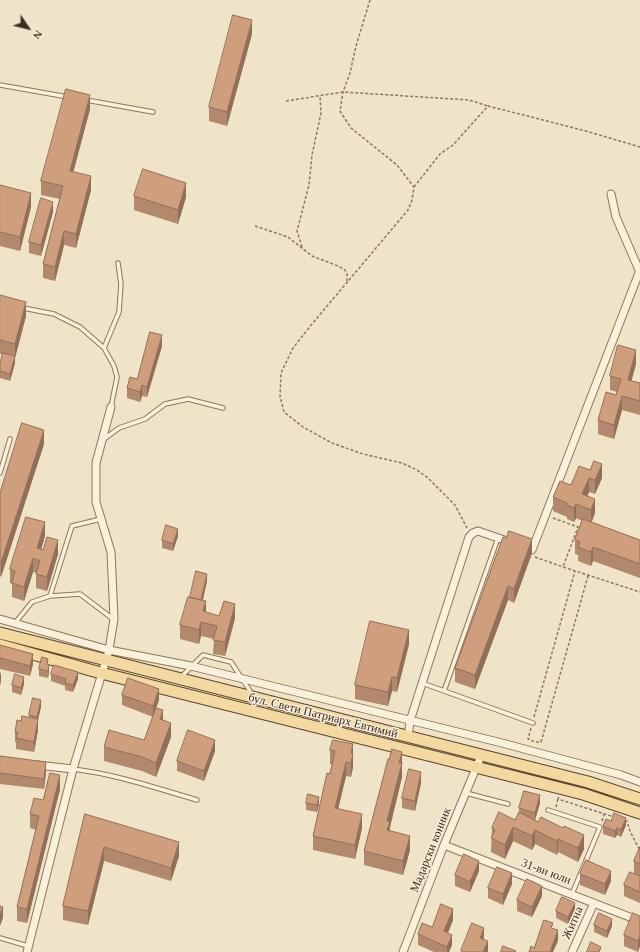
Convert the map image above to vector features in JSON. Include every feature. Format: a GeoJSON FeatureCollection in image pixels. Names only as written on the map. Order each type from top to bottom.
{"type":"FeatureCollection","features":[{"type":"Feature","properties":{"kind":"main road","name":"бул. Свети Патриарх Евтимий"},"geometry":{"type":"LineString","coordinates":[[0,633],[108,655],[180,678],[481,756],[588,782],[640,799]]}},
{"type":"Feature","properties":{"kind":"main road","name":"бул. Свети Патриарх Евтимий"},"geometry":{"type":"LineString","coordinates":[[0,645],[101,673],[583,794],[640,813]]}},
{"type":"Feature","properties":{"kind":"street"},"geometry":{"type":"LineString","coordinates":[[408,737],[410,721],[469,538],[478,531],[532,550],[640,270],[616,216],[611,194]]}},
{"type":"Feature","properties":{"kind":"street"},"geometry":{"type":"LineString","coordinates":[[28,949],[72,769],[101,673],[108,655],[114,619],[111,552],[96,502],[96,463],[111,407]]}},
{"type":"Feature","properties":{"kind":"street"},"geometry":{"type":"LineString","coordinates":[[0,619],[108,655],[191,666],[533,751],[621,775],[640,782]]}},
{"type":"Feature","properties":{"kind":"street","name":"Мадарски конник"},"geometry":{"type":"LineString","coordinates":[[404,952],[444,845],[481,756]]}},
{"type":"Feature","properties":{"kind":"street"},"geometry":{"type":"LineString","coordinates":[[29,764],[72,769]]}},
{"type":"Feature","properties":{"kind":"street","name":"31-ви юли"},"geometry":{"type":"LineString","coordinates":[[444,845],[640,921]]}},
{"type":"Feature","properties":{"kind":"street","name":"Житна"},"geometry":{"type":"LineString","coordinates":[[572,952],[594,903]]}},
{"type":"Feature","properties":{"kind":"lane"},"geometry":{"type":"LineString","coordinates":[[0,85],[69,97]]}},
{"type":"Feature","properties":{"kind":"lane"},"geometry":{"type":"LineString","coordinates":[[84,100],[153,112]]}},
{"type":"Feature","properties":{"kind":"lane"},"geometry":{"type":"LineString","coordinates":[[104,348],[119,312],[121,284],[118,263]]}},
{"type":"Feature","properties":{"kind":"lane"},"geometry":{"type":"LineString","coordinates":[[16,306],[54,314],[80,327],[104,348],[114,366],[117,377],[111,407]]}},
{"type":"Feature","properties":{"kind":"lane"},"geometry":{"type":"LineString","coordinates":[[102,440],[119,428],[145,419],[165,404],[188,399],[223,408]]}},
{"type":"Feature","properties":{"kind":"lane"},"geometry":{"type":"LineString","coordinates":[[0,473],[10,439]]}},
{"type":"Feature","properties":{"kind":"lane"},"geometry":{"type":"LineString","coordinates":[[50,596],[72,526],[101,519]]}},
{"type":"Feature","properties":{"kind":"lane"},"geometry":{"type":"LineString","coordinates":[[444,691],[498,538]]}},
{"type":"Feature","properties":{"kind":"lane"},"geometry":{"type":"LineString","coordinates":[[15,623],[32,602],[50,596],[80,594],[114,619]]}},
{"type":"Feature","properties":{"kind":"lane"},"geometry":{"type":"LineString","coordinates":[[180,678],[203,655],[231,662],[254,696]]}},
{"type":"Feature","properties":{"kind":"lane"},"geometry":{"type":"LineString","coordinates":[[422,683],[532,723]]}},
{"type":"Feature","properties":{"kind":"lane"},"geometry":{"type":"LineString","coordinates":[[72,769],[97,772],[197,800]]}},
{"type":"Feature","properties":{"kind":"lane"},"geometry":{"type":"LineString","coordinates":[[466,792],[508,804]]}},
{"type":"Feature","properties":{"kind":"lane"},"geometry":{"type":"LineString","coordinates":[[548,810],[600,827],[572,894]]}},
{"type":"Feature","properties":{"kind":"lane"},"geometry":{"type":"LineString","coordinates":[[0,938],[28,949]]}},
{"type":"Feature","properties":{"kind":"path"},"geometry":{"type":"LineString","coordinates":[[370,0],[356,46],[340,111],[351,128],[397,165],[414,187]]}},
{"type":"Feature","properties":{"kind":"path"},"geometry":{"type":"LineString","coordinates":[[286,101],[344,92],[469,100],[640,147]]}},
{"type":"Feature","properties":{"kind":"path"},"geometry":{"type":"LineString","coordinates":[[302,247],[297,231],[309,185],[312,155],[321,113],[320,96]]}},
{"type":"Feature","properties":{"kind":"path"},"geometry":{"type":"LineString","coordinates":[[469,538],[467,525],[455,505],[428,478],[417,470],[402,464],[362,454],[332,443],[303,427],[284,412],[280,396],[281,373],[293,348],[408,210],[412,200],[414,187],[440,154],[453,145],[488,106]]}},
{"type":"Feature","properties":{"kind":"path"},"geometry":{"type":"LineString","coordinates":[[255,226],[288,237],[312,256],[345,270],[347,274],[347,282]]}},
{"type":"Feature","properties":{"kind":"path"},"geometry":{"type":"LineString","coordinates":[[546,515],[578,527],[563,568]]}},
{"type":"Feature","properties":{"kind":"path"},"geometry":{"type":"LineString","coordinates":[[532,550],[534,557],[563,568],[640,592]]}},
{"type":"Feature","properties":{"kind":"path"},"geometry":{"type":"LineString","coordinates":[[575,571],[528,739],[535,742],[542,742],[588,576]]}},
{"type":"Feature","properties":{"kind":"path"},"geometry":{"type":"LineString","coordinates":[[600,827],[604,814]]}},
{"type":"Feature","properties":{"kind":"building"},"geometry":{"type":"Polygon","coordinates":[[[233,15],[252,20],[227,112],[209,107],[233,15]]]}},
{"type":"Feature","properties":{"kind":"building"},"geometry":{"type":"Polygon","coordinates":[[[66,89],[90,95],[70,171],[91,176],[76,234],[64,231],[55,267],[43,264],[63,186],[41,181],[66,89]]]}},
{"type":"Feature","properties":{"kind":"building"},"geometry":{"type":"Polygon","coordinates":[[[143,169],[186,183],[178,210],[134,196],[143,169]]]}},
{"type":"Feature","properties":{"kind":"building"},"geometry":{"type":"Polygon","coordinates":[[[0,185],[31,193],[20,237],[0,232],[0,185]]]}},
{"type":"Feature","properties":{"kind":"building"},"geometry":{"type":"Polygon","coordinates":[[[41,198],[53,202],[41,245],[29,242],[41,198]]]}},
{"type":"Feature","properties":{"kind":"building"},"geometry":{"type":"Polygon","coordinates":[[[0,295],[26,302],[15,344],[0,340],[0,295]]]}},
{"type":"Feature","properties":{"kind":"building"},"geometry":{"type":"Polygon","coordinates":[[[150,332],[162,335],[147,387],[142,385],[140,392],[127,388],[130,377],[137,379],[150,332]]]}},
{"type":"Feature","properties":{"kind":"building"},"geometry":{"type":"Polygon","coordinates":[[[618,345],[636,350],[628,380],[640,383],[640,401],[622,396],[614,425],[598,420],[606,392],[616,395],[621,379],[610,376],[618,345]]]}},
{"type":"Feature","properties":{"kind":"building"},"geometry":{"type":"Polygon","coordinates":[[[3,353],[15,356],[10,374],[0,371],[3,353]]]}},
{"type":"Feature","properties":{"kind":"building"},"geometry":{"type":"Polygon","coordinates":[[[22,423],[44,430],[1,563],[0,493],[22,423]]]}},
{"type":"Feature","properties":{"kind":"building"},"geometry":{"type":"Polygon","coordinates":[[[594,461],[602,464],[595,480],[589,478],[582,494],[595,499],[591,510],[576,504],[574,508],[553,497],[560,481],[571,485],[579,466],[590,470],[594,461]]]}},
{"type":"Feature","properties":{"kind":"building"},"geometry":{"type":"Polygon","coordinates":[[[26,517],[45,522],[37,548],[43,550],[47,537],[58,540],[47,577],[36,574],[40,561],[33,558],[24,587],[12,583],[15,571],[10,569],[26,517]]]}},
{"type":"Feature","properties":{"kind":"building"},"geometry":{"type":"Polygon","coordinates":[[[583,519],[640,540],[640,564],[593,547],[591,552],[578,547],[580,542],[575,540],[583,519]]]}},
{"type":"Feature","properties":{"kind":"building"},"geometry":{"type":"Polygon","coordinates":[[[166,525],[178,529],[173,544],[162,540],[166,525]]]}},
{"type":"Feature","properties":{"kind":"building"},"geometry":{"type":"Polygon","coordinates":[[[509,531],[532,539],[514,589],[508,586],[475,675],[455,668],[503,537],[506,538],[509,531]]]}},
{"type":"Feature","properties":{"kind":"building"},"geometry":{"type":"Polygon","coordinates":[[[196,571],[207,574],[201,600],[190,597],[196,571]]]}},
{"type":"Feature","properties":{"kind":"building"},"geometry":{"type":"Polygon","coordinates":[[[188,597],[206,601],[203,611],[219,616],[224,601],[235,604],[225,642],[213,640],[217,626],[201,622],[199,630],[180,625],[188,597]]]}},
{"type":"Feature","properties":{"kind":"building"},"geometry":{"type":"Polygon","coordinates":[[[370,621],[409,630],[397,678],[392,677],[388,692],[355,685],[370,621]]]}},
{"type":"Feature","properties":{"kind":"building"},"geometry":{"type":"Polygon","coordinates":[[[0,645],[33,654],[30,666],[0,658],[0,645]]]}},
{"type":"Feature","properties":{"kind":"building"},"geometry":{"type":"Polygon","coordinates":[[[42,657],[48,659],[48,671],[39,669],[42,657]]]}},
{"type":"Feature","properties":{"kind":"building"},"geometry":{"type":"Polygon","coordinates":[[[54,665],[78,672],[73,685],[65,683],[66,679],[51,674],[54,665]]]}},
{"type":"Feature","properties":{"kind":"building"},"geometry":{"type":"Polygon","coordinates":[[[15,674],[24,677],[21,688],[12,685],[15,674]]]}},
{"type":"Feature","properties":{"kind":"building"},"geometry":{"type":"Polygon","coordinates":[[[128,678],[159,689],[153,706],[122,695],[128,678]]]}},
{"type":"Feature","properties":{"kind":"building"},"geometry":{"type":"Polygon","coordinates":[[[33,698],[41,700],[37,717],[29,715],[33,698]]]}},
{"type":"Feature","properties":{"kind":"building"},"geometry":{"type":"Polygon","coordinates":[[[156,708],[163,710],[160,719],[171,723],[156,763],[142,757],[104,747],[109,730],[144,740],[156,708]]]}},
{"type":"Feature","properties":{"kind":"building"},"geometry":{"type":"Polygon","coordinates":[[[22,716],[38,719],[34,742],[16,738],[18,732],[15,732],[17,720],[21,721],[22,716]]]}},
{"type":"Feature","properties":{"kind":"building"},"geometry":{"type":"Polygon","coordinates":[[[188,730],[215,740],[204,771],[177,761],[188,730]]]}},
{"type":"Feature","properties":{"kind":"building"},"geometry":{"type":"Polygon","coordinates":[[[333,740],[353,744],[351,763],[346,762],[335,808],[362,814],[355,845],[313,836],[327,773],[330,774],[335,751],[330,750],[333,740]]]}},
{"type":"Feature","properties":{"kind":"building"},"geometry":{"type":"Polygon","coordinates":[[[392,749],[402,752],[399,763],[402,763],[387,821],[390,822],[387,830],[410,836],[403,861],[364,851],[388,759],[392,749]]]}},
{"type":"Feature","properties":{"kind":"building"},"geometry":{"type":"Polygon","coordinates":[[[0,756],[46,762],[44,779],[0,773],[0,756]]]}},
{"type":"Feature","properties":{"kind":"building"},"geometry":{"type":"Polygon","coordinates":[[[409,769],[421,772],[415,801],[402,798],[409,769]]]}},
{"type":"Feature","properties":{"kind":"building"},"geometry":{"type":"Polygon","coordinates":[[[50,773],[60,775],[27,909],[17,907],[39,816],[30,814],[34,798],[43,800],[50,773]]]}},
{"type":"Feature","properties":{"kind":"building"},"geometry":{"type":"Polygon","coordinates":[[[524,791],[540,795],[535,813],[519,808],[524,791]]]}},
{"type":"Feature","properties":{"kind":"building"},"geometry":{"type":"Polygon","coordinates":[[[308,794],[319,797],[317,805],[306,803],[308,794]]]}},
{"type":"Feature","properties":{"kind":"building"},"geometry":{"type":"Polygon","coordinates":[[[499,812],[515,820],[519,812],[538,822],[541,817],[563,828],[564,826],[584,835],[578,848],[558,839],[557,841],[535,830],[532,836],[513,827],[505,845],[491,838],[495,830],[492,828],[499,812]]]}},
{"type":"Feature","properties":{"kind":"building"},"geometry":{"type":"Polygon","coordinates":[[[614,813],[626,818],[621,830],[617,828],[615,831],[603,826],[606,819],[611,821],[614,813]]]}},
{"type":"Feature","properties":{"kind":"building"},"geometry":{"type":"Polygon","coordinates":[[[85,814],[179,842],[171,868],[104,847],[88,911],[63,906],[85,814]]]}},
{"type":"Feature","properties":{"kind":"building"},"geometry":{"type":"Polygon","coordinates":[[[640,847],[640,864],[634,861],[640,847]]]}},
{"type":"Feature","properties":{"kind":"building"},"geometry":{"type":"Polygon","coordinates":[[[464,854],[479,861],[470,882],[455,875],[464,854]]]}},
{"type":"Feature","properties":{"kind":"building"},"geometry":{"type":"Polygon","coordinates":[[[586,860],[611,871],[605,884],[580,874],[586,860]]]}},
{"type":"Feature","properties":{"kind":"building"},"geometry":{"type":"Polygon","coordinates":[[[497,867],[512,873],[503,894],[488,888],[497,867]]]}},
{"type":"Feature","properties":{"kind":"building"},"geometry":{"type":"Polygon","coordinates":[[[630,872],[640,876],[640,892],[624,885],[630,872]]]}},
{"type":"Feature","properties":{"kind":"building"},"geometry":{"type":"Polygon","coordinates":[[[527,879],[542,886],[532,907],[517,900],[527,879]]]}},
{"type":"Feature","properties":{"kind":"building"},"geometry":{"type":"Polygon","coordinates":[[[562,897],[575,903],[568,917],[556,911],[562,897]]]}},
{"type":"Feature","properties":{"kind":"building"},"geometry":{"type":"Polygon","coordinates":[[[441,904],[453,909],[444,931],[452,935],[447,947],[418,934],[422,923],[432,927],[441,904]]]}},
{"type":"Feature","properties":{"kind":"building"},"geometry":{"type":"Polygon","coordinates":[[[0,906],[3,907],[0,915],[0,906]]]}},
{"type":"Feature","properties":{"kind":"building"},"geometry":{"type":"Polygon","coordinates":[[[599,913],[612,919],[607,931],[594,925],[599,913]]]}},
{"type":"Feature","properties":{"kind":"building"},"geometry":{"type":"Polygon","coordinates":[[[633,913],[640,916],[640,936],[638,941],[624,935],[633,913]]]}},
{"type":"Feature","properties":{"kind":"building"},"geometry":{"type":"Polygon","coordinates":[[[544,920],[553,923],[551,928],[558,930],[550,952],[529,952],[531,946],[534,948],[544,920]]]}},
{"type":"Feature","properties":{"kind":"building"},"geometry":{"type":"Polygon","coordinates":[[[472,923],[484,928],[480,938],[488,941],[483,952],[461,951],[472,923]]]}},
{"type":"Feature","properties":{"kind":"building"},"geometry":{"type":"Polygon","coordinates":[[[591,942],[601,947],[599,952],[587,952],[591,942]]]}},
{"type":"Feature","properties":{"kind":"building"},"geometry":{"type":"Polygon","coordinates":[[[503,946],[516,951],[501,952],[503,946]]]}}]}
